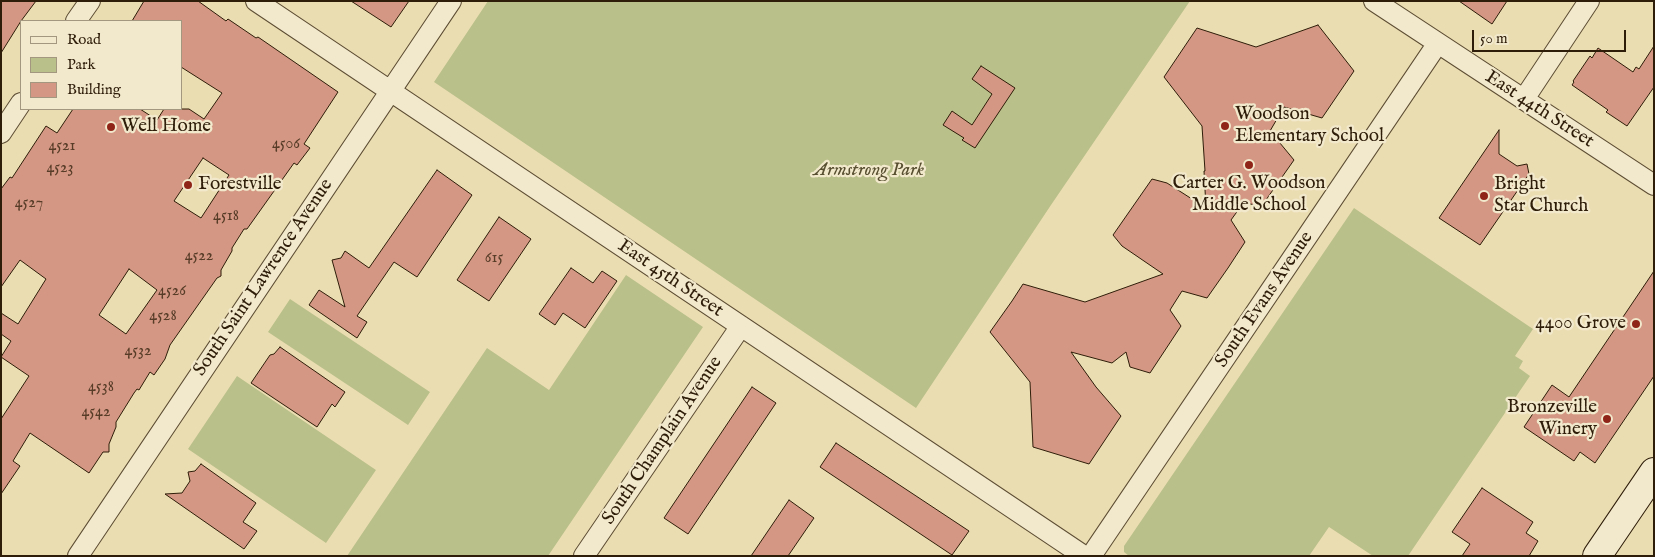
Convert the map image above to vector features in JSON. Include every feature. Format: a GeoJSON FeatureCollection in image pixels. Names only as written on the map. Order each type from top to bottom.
{"type":"FeatureCollection","features":[{"type":"Feature","properties":{"kind":"main road"},"geometry":{"type":"LineString","coordinates":[[1597,556],[1654,472]]}},
{"type":"Feature","properties":{"kind":"street"},"geometry":{"type":"LineString","coordinates":[[77,20],[90,1]]}},
{"type":"Feature","properties":{"kind":"street","name":"East 45th Street"},"geometry":{"type":"LineString","coordinates":[[256,1],[1084,556]]}},
{"type":"Feature","properties":{"kind":"street","name":"South Saint Lawrence Avenue"},"geometry":{"type":"LineString","coordinates":[[78,556],[451,1]]}},
{"type":"Feature","properties":{"kind":"street","name":"East 44th Street"},"geometry":{"type":"LineString","coordinates":[[1374,1],[1654,185]]}},
{"type":"Feature","properties":{"kind":"street"},"geometry":{"type":"LineString","coordinates":[[1524,100],[1589,1]]}},
{"type":"Feature","properties":{"kind":"street","name":"South Evans Avenue"},"geometry":{"type":"LineString","coordinates":[[1091,556],[1438,43]]}},
{"type":"Feature","properties":{"kind":"street"},"geometry":{"type":"LineString","coordinates":[[1,133],[20,104]]}},
{"type":"Feature","properties":{"kind":"street","name":"South Champlain Avenue"},"geometry":{"type":"LineString","coordinates":[[584,556],[741,326]]}},
{"type":"Feature","properties":{"kind":"green space","name":"Armstrong Park"},"geometry":{"type":"Polygon","coordinates":[[[488,1],[1190,1],[916,408],[434,82],[488,1]]]}},
{"type":"Feature","properties":{"kind":"green space"},"geometry":{"type":"Polygon","coordinates":[[[1354,208],[1533,329],[1515,356],[1523,361],[1519,368],[1530,376],[1408,556],[1373,556],[1329,527],[1309,556],[1129,556],[1124,552],[1124,546],[1354,208]]]}},
{"type":"Feature","properties":{"kind":"green space"},"geometry":{"type":"Polygon","coordinates":[[[626,275],[703,327],[548,556],[347,556],[487,348],[549,390],[626,275]]]}},
{"type":"Feature","properties":{"kind":"green space"},"geometry":{"type":"Polygon","coordinates":[[[290,299],[430,392],[408,425],[268,332],[290,299]]]}},
{"type":"Feature","properties":{"kind":"green space"},"geometry":{"type":"Polygon","coordinates":[[[237,376],[376,470],[326,543],[188,449],[237,376]]]}},
{"type":"Feature","properties":{"kind":"building"},"geometry":{"type":"Polygon","coordinates":[[[1,1],[36,1],[20,20],[1,53],[1,1]]]}},
{"type":"Feature","properties":{"kind":"building"},"geometry":{"type":"Polygon","coordinates":[[[144,1],[198,1],[226,21],[228,19],[256,38],[258,37],[338,92],[304,144],[310,148],[297,165],[294,163],[247,229],[244,229],[221,270],[221,276],[217,278],[170,345],[165,359],[154,375],[150,372],[139,390],[137,389],[134,393],[116,422],[116,427],[109,444],[109,452],[103,452],[89,473],[30,433],[13,461],[20,466],[1,494],[1,419],[29,376],[1,357],[11,341],[1,334],[1,313],[18,324],[46,279],[20,260],[1,287],[1,189],[10,177],[12,178],[46,126],[57,133],[72,110],[142,110],[157,120],[163,110],[189,109],[204,119],[222,93],[182,68],[182,20],[133,20],[144,1]],[[203,158],[174,201],[201,218],[229,175],[203,158]],[[129,269],[99,315],[126,334],[157,290],[129,269]]]}},
{"type":"Feature","properties":{"kind":"building"},"geometry":{"type":"Polygon","coordinates":[[[351,1],[409,1],[391,27],[351,1]]]}},
{"type":"Feature","properties":{"kind":"building"},"geometry":{"type":"Polygon","coordinates":[[[1459,1],[1507,1],[1492,24],[1459,1]]]}},
{"type":"Feature","properties":{"kind":"building"},"geometry":{"type":"Polygon","coordinates":[[[1318,25],[1354,71],[1322,118],[1284,107],[1270,131],[1294,160],[1261,207],[1244,202],[1231,220],[1245,242],[1228,268],[1207,298],[1182,291],[1170,310],[1181,326],[1150,373],[1130,367],[1126,352],[1112,363],[1071,352],[1096,387],[1121,416],[1089,464],[1033,447],[1030,382],[990,332],[1023,284],[1085,302],[1163,274],[1122,246],[1113,235],[1152,179],[1167,183],[1206,208],[1202,126],[1164,77],[1197,28],[1256,47],[1318,25]]]}},
{"type":"Feature","properties":{"kind":"building"},"geometry":{"type":"Polygon","coordinates":[[[1654,46],[1654,87],[1627,126],[1572,85],[1590,56],[1592,58],[1598,48],[1633,72],[1636,67],[1639,69],[1654,46]]]}},
{"type":"Feature","properties":{"kind":"building"},"geometry":{"type":"Polygon","coordinates":[[[981,66],[1015,88],[975,148],[962,140],[964,138],[943,125],[952,111],[972,125],[992,94],[972,79],[981,66]]]}},
{"type":"Feature","properties":{"kind":"building","name":"Bright Star Church"},"geometry":{"type":"Polygon","coordinates":[[[1499,130],[1499,154],[1517,166],[1527,164],[1529,174],[1480,245],[1439,218],[1499,130]]]}},
{"type":"Feature","properties":{"kind":"building"},"geometry":{"type":"Polygon","coordinates":[[[437,170],[472,195],[417,277],[394,262],[357,316],[367,322],[357,338],[309,305],[319,290],[345,307],[332,260],[341,258],[345,251],[369,268],[437,170]]]}},
{"type":"Feature","properties":{"kind":"building"},"geometry":{"type":"Polygon","coordinates":[[[499,217],[531,239],[489,301],[457,280],[499,217]]]}},
{"type":"Feature","properties":{"kind":"building"},"geometry":{"type":"Polygon","coordinates":[[[571,268],[593,283],[602,271],[617,281],[585,328],[563,313],[555,325],[539,314],[571,268]]]}},
{"type":"Feature","properties":{"kind":"building","name":"4400 Grove"},"geometry":{"type":"Polygon","coordinates":[[[1654,271],[1654,376],[1595,463],[1580,452],[1574,461],[1524,427],[1552,385],[1569,397],[1654,271]]]}},
{"type":"Feature","properties":{"kind":"building"},"geometry":{"type":"Polygon","coordinates":[[[280,347],[345,392],[335,407],[332,404],[317,427],[251,383],[270,355],[274,354],[280,347]]]}},
{"type":"Feature","properties":{"kind":"building"},"geometry":{"type":"Polygon","coordinates":[[[752,387],[776,403],[688,534],[664,518],[752,387]]]}},
{"type":"Feature","properties":{"kind":"building"},"geometry":{"type":"Polygon","coordinates":[[[836,443],[969,531],[952,555],[820,467],[836,443]]]}},
{"type":"Feature","properties":{"kind":"building"},"geometry":{"type":"Polygon","coordinates":[[[201,464],[256,503],[243,522],[257,531],[244,549],[165,494],[182,493],[190,481],[188,472],[195,471],[201,464]]]}},
{"type":"Feature","properties":{"kind":"building"},"geometry":{"type":"Polygon","coordinates":[[[1482,488],[1533,522],[1526,533],[1538,541],[1529,556],[1462,556],[1470,544],[1452,532],[1482,488]]]}},
{"type":"Feature","properties":{"kind":"building"},"geometry":{"type":"Polygon","coordinates":[[[789,500],[814,518],[788,556],[751,556],[789,500]]]}},
{"type":"Feature","properties":{"kind":"place","name":"Woodson Elementary School"},"geometry":{"type":"Point","coordinates":[1225,126]}},
{"type":"Feature","properties":{"kind":"place","name":"Well Home"},"geometry":{"type":"Point","coordinates":[111,127]}},
{"type":"Feature","properties":{"kind":"place","name":"Carter G. Woodson Middle School"},"geometry":{"type":"Point","coordinates":[1249,165]}},
{"type":"Feature","properties":{"kind":"place","name":"Forestville"},"geometry":{"type":"Point","coordinates":[188,185]}},
{"type":"Feature","properties":{"kind":"place","name":"Bright Star Church"},"geometry":{"type":"Point","coordinates":[1484,196]}},
{"type":"Feature","properties":{"kind":"place","name":"4400 Grove"},"geometry":{"type":"Point","coordinates":[1636,324]}},
{"type":"Feature","properties":{"kind":"place","name":"Bronzeville Winery"},"geometry":{"type":"Point","coordinates":[1607,419]}}]}
